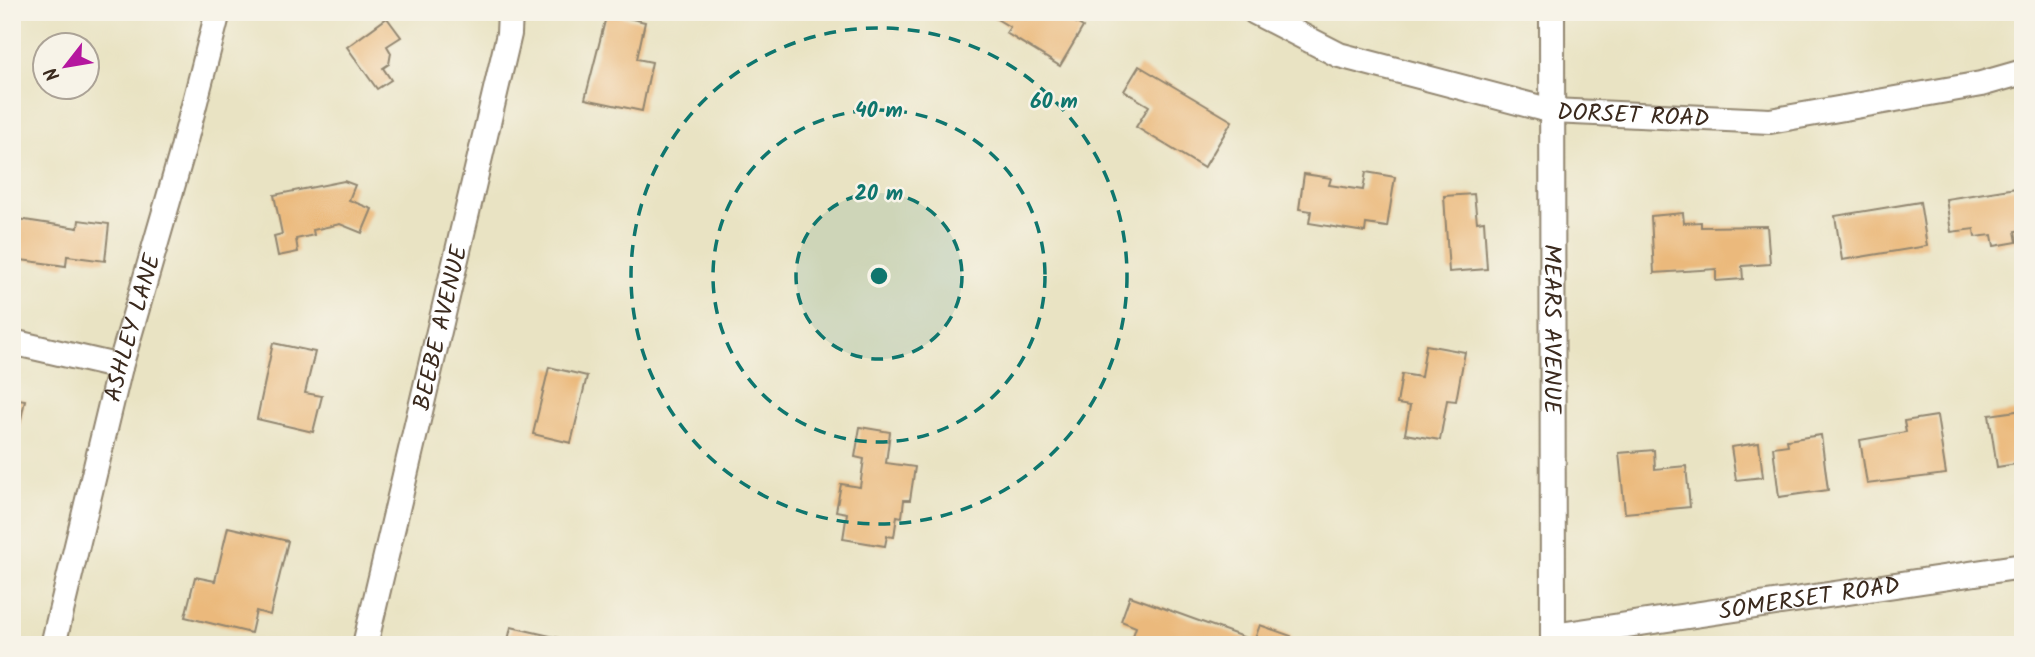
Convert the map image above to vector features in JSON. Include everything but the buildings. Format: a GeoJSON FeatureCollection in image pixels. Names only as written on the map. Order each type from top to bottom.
{"type":"FeatureCollection","features":[{"type":"Feature","properties":{"kind":"street","name":"ASHLEY LANE"},"geometry":{"type":"LineString","coordinates":[[53,645],[120,367],[181,156],[218,12]]}},
{"type":"Feature","properties":{"kind":"street","name":"BEEBE AVENUE"},"geometry":{"type":"LineString","coordinates":[[365,645],[509,34],[510,12]]}},
{"type":"Feature","properties":{"kind":"street","name":"DORSET ROAD"},"geometry":{"type":"LineString","coordinates":[[1255,12],[1339,55],[1552,111],[1770,121],[1981,84],[2023,72]]}},
{"type":"Feature","properties":{"kind":"street","name":"MEARS AVENUE"},"geometry":{"type":"LineString","coordinates":[[1552,12],[1553,640]]}},
{"type":"Feature","properties":{"kind":"street"},"geometry":{"type":"LineString","coordinates":[[12,342],[120,367]]}},
{"type":"Feature","properties":{"kind":"street","name":"SOMERSET ROAD"},"geometry":{"type":"LineString","coordinates":[[1553,640],[2023,566]]}}]}
